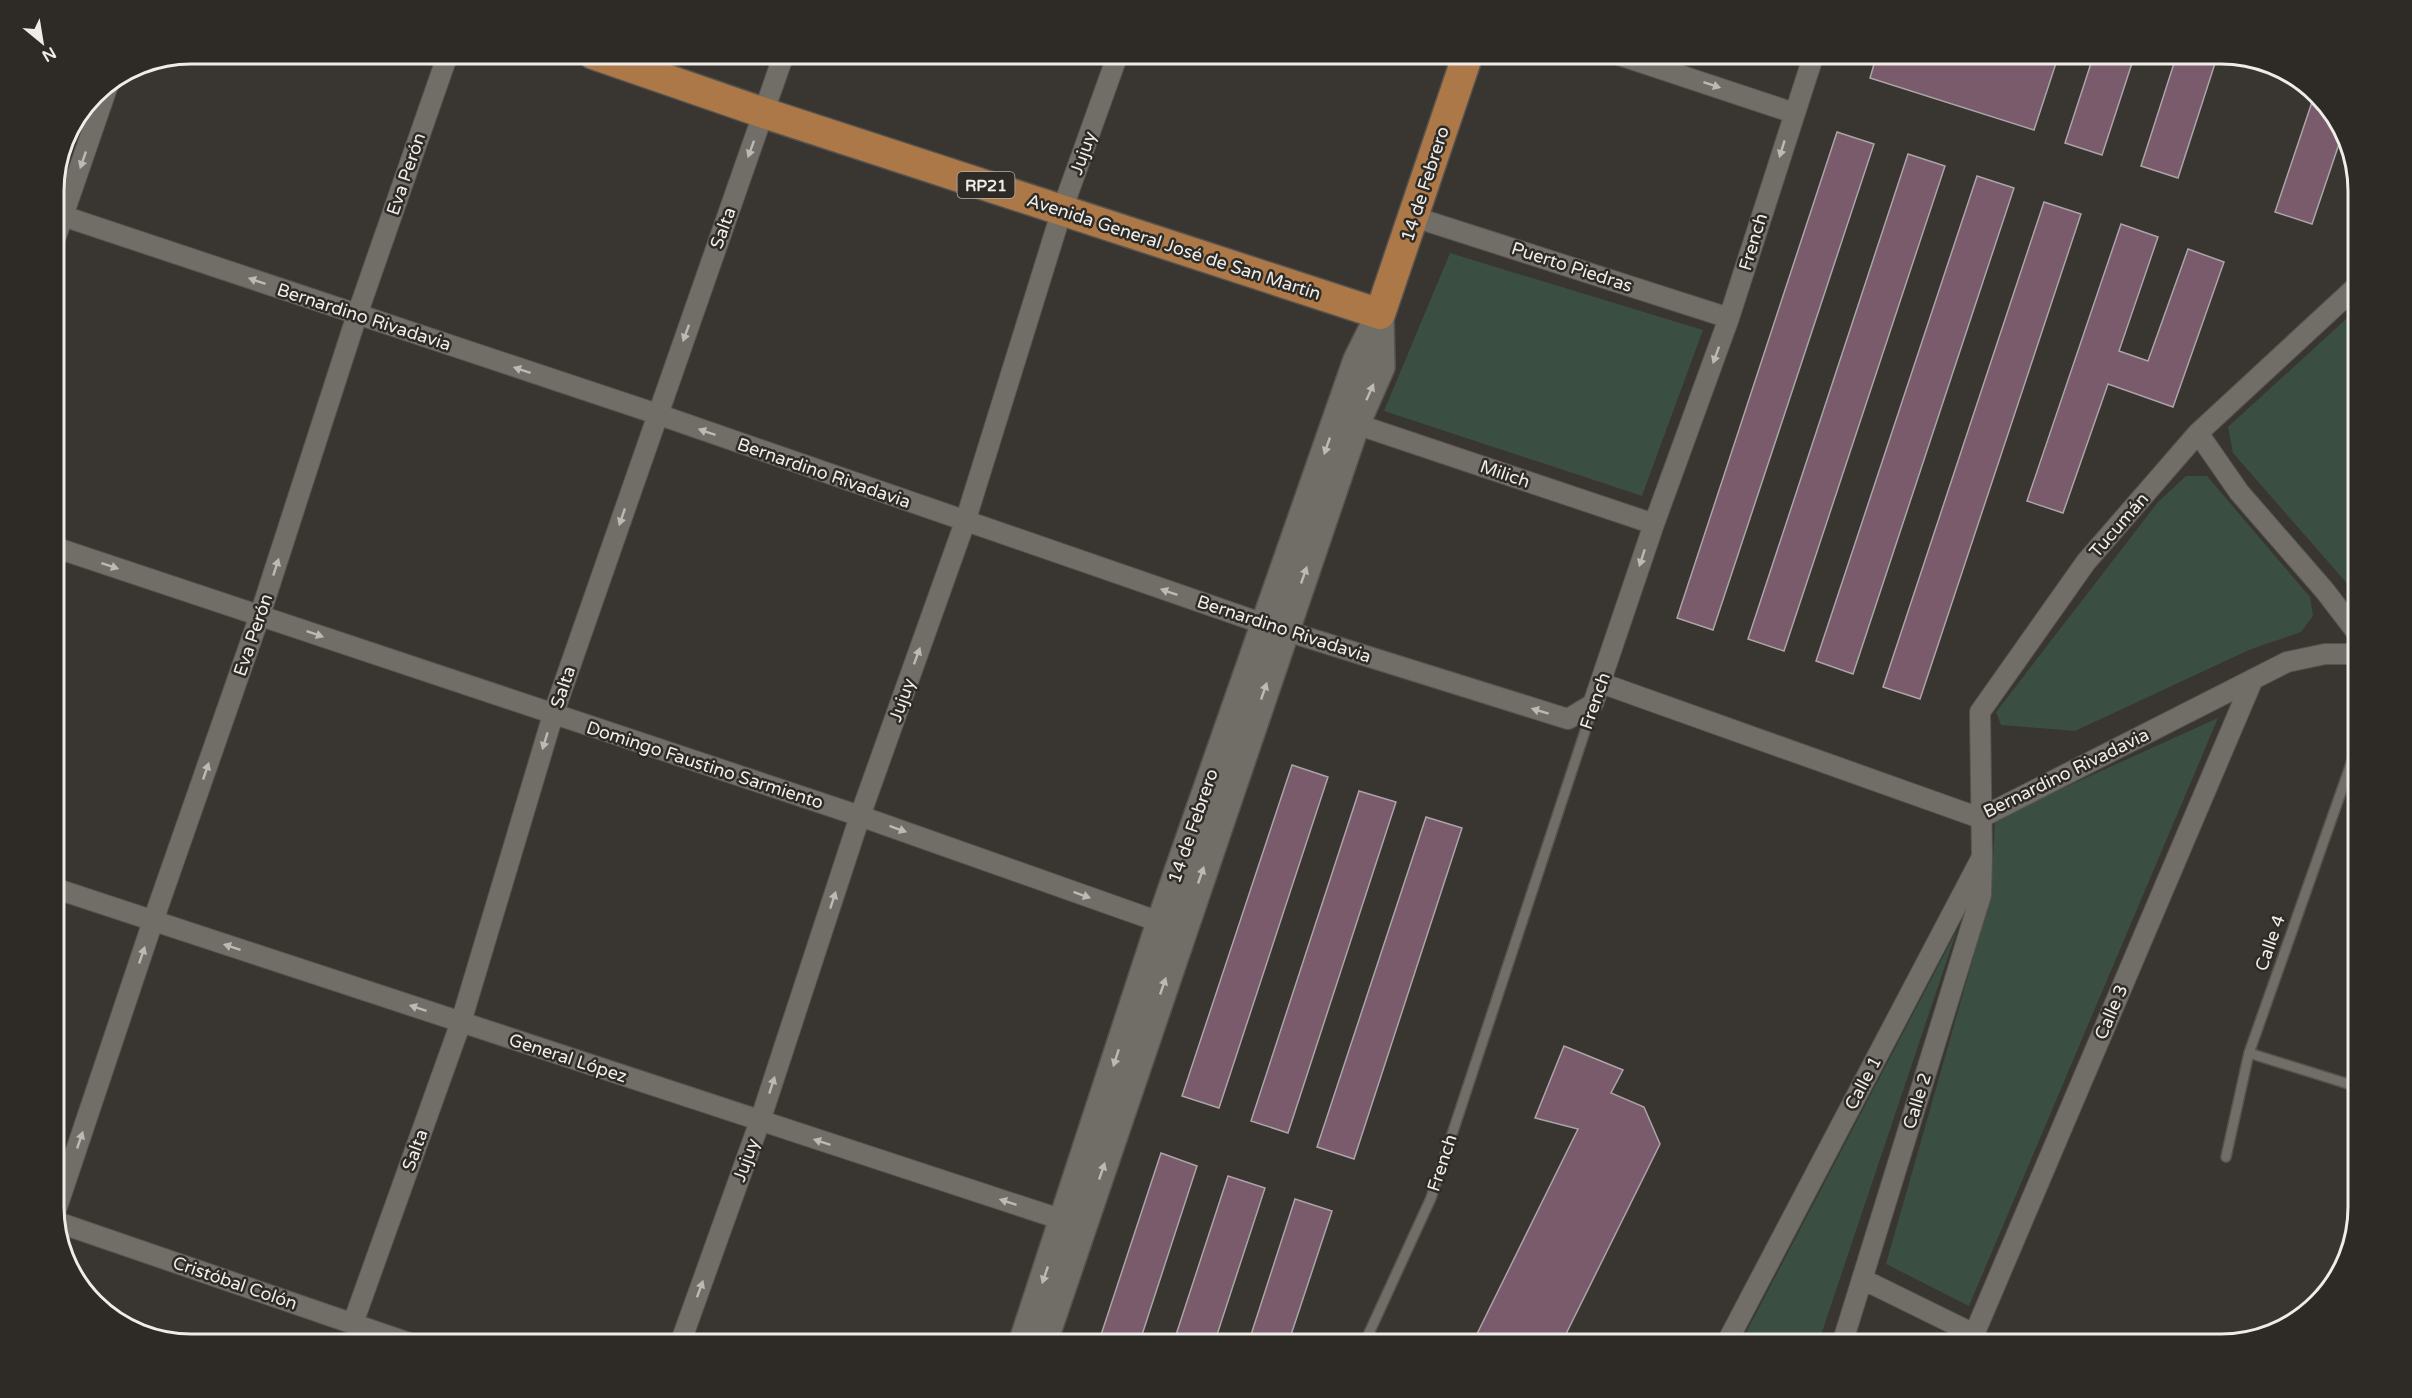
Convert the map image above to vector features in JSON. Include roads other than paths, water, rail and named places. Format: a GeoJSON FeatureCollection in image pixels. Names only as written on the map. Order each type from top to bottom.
{"type":"FeatureCollection","features":[{"type":"Feature","properties":{"kind":"main road","name":"Avenida General José de San Martín"},"geometry":{"type":"LineString","coordinates":[[622,64],[764,113],[1380,314]]}},
{"type":"Feature","properties":{"kind":"main road","name":"14 de Febrero"},"geometry":{"type":"LineString","coordinates":[[1045,1334],[1073,1223],[1171,926],[1274,627],[1357,360],[1380,314],[1465,64]]}},
{"type":"Feature","properties":{"kind":"main road","name":"14 de Febrero"},"geometry":{"type":"LineString","coordinates":[[1274,627],[1381,367],[1380,314]]}},
{"type":"Feature","properties":{"kind":"main road","name":"14 de Febrero"},"geometry":{"type":"LineString","coordinates":[[1026,1334],[1073,1223]]}},
{"type":"Feature","properties":{"kind":"street","name":"Eva Perón"},"geometry":{"type":"LineString","coordinates":[[65,1183],[153,921],[260,615],[357,315],[445,64]]}},
{"type":"Feature","properties":{"kind":"street","name":"Salta"},"geometry":{"type":"LineString","coordinates":[[353,1323],[461,1022],[553,715],[781,64]]}},
{"type":"Feature","properties":{"kind":"street","name":"Jujuy"},"geometry":{"type":"LineString","coordinates":[[684,1334],[760,1121],[860,816],[965,522],[1062,210],[1114,64]]}},
{"type":"Feature","properties":{"kind":"street"},"geometry":{"type":"LineString","coordinates":[[1647,64],[1794,112]]}},
{"type":"Feature","properties":{"kind":"street","name":"French"},"geometry":{"type":"LineString","coordinates":[[1593,704],[1654,524],[1729,318],[1811,64]]}},
{"type":"Feature","properties":{"kind":"street"},"geometry":{"type":"LineString","coordinates":[[65,198],[101,103]]}},
{"type":"Feature","properties":{"kind":"street","name":"Bernardino Rivadavia"},"geometry":{"type":"LineString","coordinates":[[65,216],[657,414],[1274,627],[1568,719],[1593,704]]}},
{"type":"Feature","properties":{"kind":"street","name":"Puerto Piedras"},"geometry":{"type":"LineString","coordinates":[[1414,217],[1729,318]]}},
{"type":"Feature","properties":{"kind":"street","name":"Tucumán"},"geometry":{"type":"LineString","coordinates":[[1980,818],[1980,712],[2086,562],[2198,433],[2347,295]]}},
{"type":"Feature","properties":{"kind":"street","name":"Milich"},"geometry":{"type":"LineString","coordinates":[[1356,424],[1654,524]]}},
{"type":"Feature","properties":{"kind":"street"},"geometry":{"type":"LineString","coordinates":[[2198,433],[2239,492],[2347,620]]}},
{"type":"Feature","properties":{"kind":"street","name":"Domingo Faustino Sarmiento"},"geometry":{"type":"LineString","coordinates":[[65,551],[860,816],[1171,926]]}},
{"type":"Feature","properties":{"kind":"street","name":"Bernardino Rivadavia"},"geometry":{"type":"LineString","coordinates":[[1601,683],[1980,818],[2287,662],[2325,654],[2347,654]]}},
{"type":"Feature","properties":{"kind":"street","name":"Calle 3"},"geometry":{"type":"LineString","coordinates":[[1974,1334],[2253,679]]}},
{"type":"Feature","properties":{"kind":"street"},"geometry":{"type":"LineString","coordinates":[[1980,818],[1982,857]]}},
{"type":"Feature","properties":{"kind":"street","name":"Calle 2"},"geometry":{"type":"LineString","coordinates":[[1845,1334],[1982,895],[1982,857]]}},
{"type":"Feature","properties":{"kind":"street","name":"Calle 1"},"geometry":{"type":"LineString","coordinates":[[1731,1334],[1982,857]]}},
{"type":"Feature","properties":{"kind":"street","name":"General López"},"geometry":{"type":"LineString","coordinates":[[65,892],[1073,1223]]}},
{"type":"Feature","properties":{"kind":"street","name":"Cristóbal Colón"},"geometry":{"type":"LineString","coordinates":[[66,1225],[384,1334]]}},
{"type":"Feature","properties":{"kind":"street"},"geometry":{"type":"LineString","coordinates":[[1862,1279],[1963,1334]]}},
{"type":"Feature","properties":{"kind":"lane","name":"French"},"geometry":{"type":"LineString","coordinates":[[1369,1334],[1431,1198],[1593,704]]}},
{"type":"Feature","properties":{"kind":"lane","name":"Calle 4"},"geometry":{"type":"LineString","coordinates":[[2226,1157],[2249,1053],[2348,774]]}},
{"type":"Feature","properties":{"kind":"lane"},"geometry":{"type":"LineString","coordinates":[[2249,1053],[2348,1084]]}}]}
